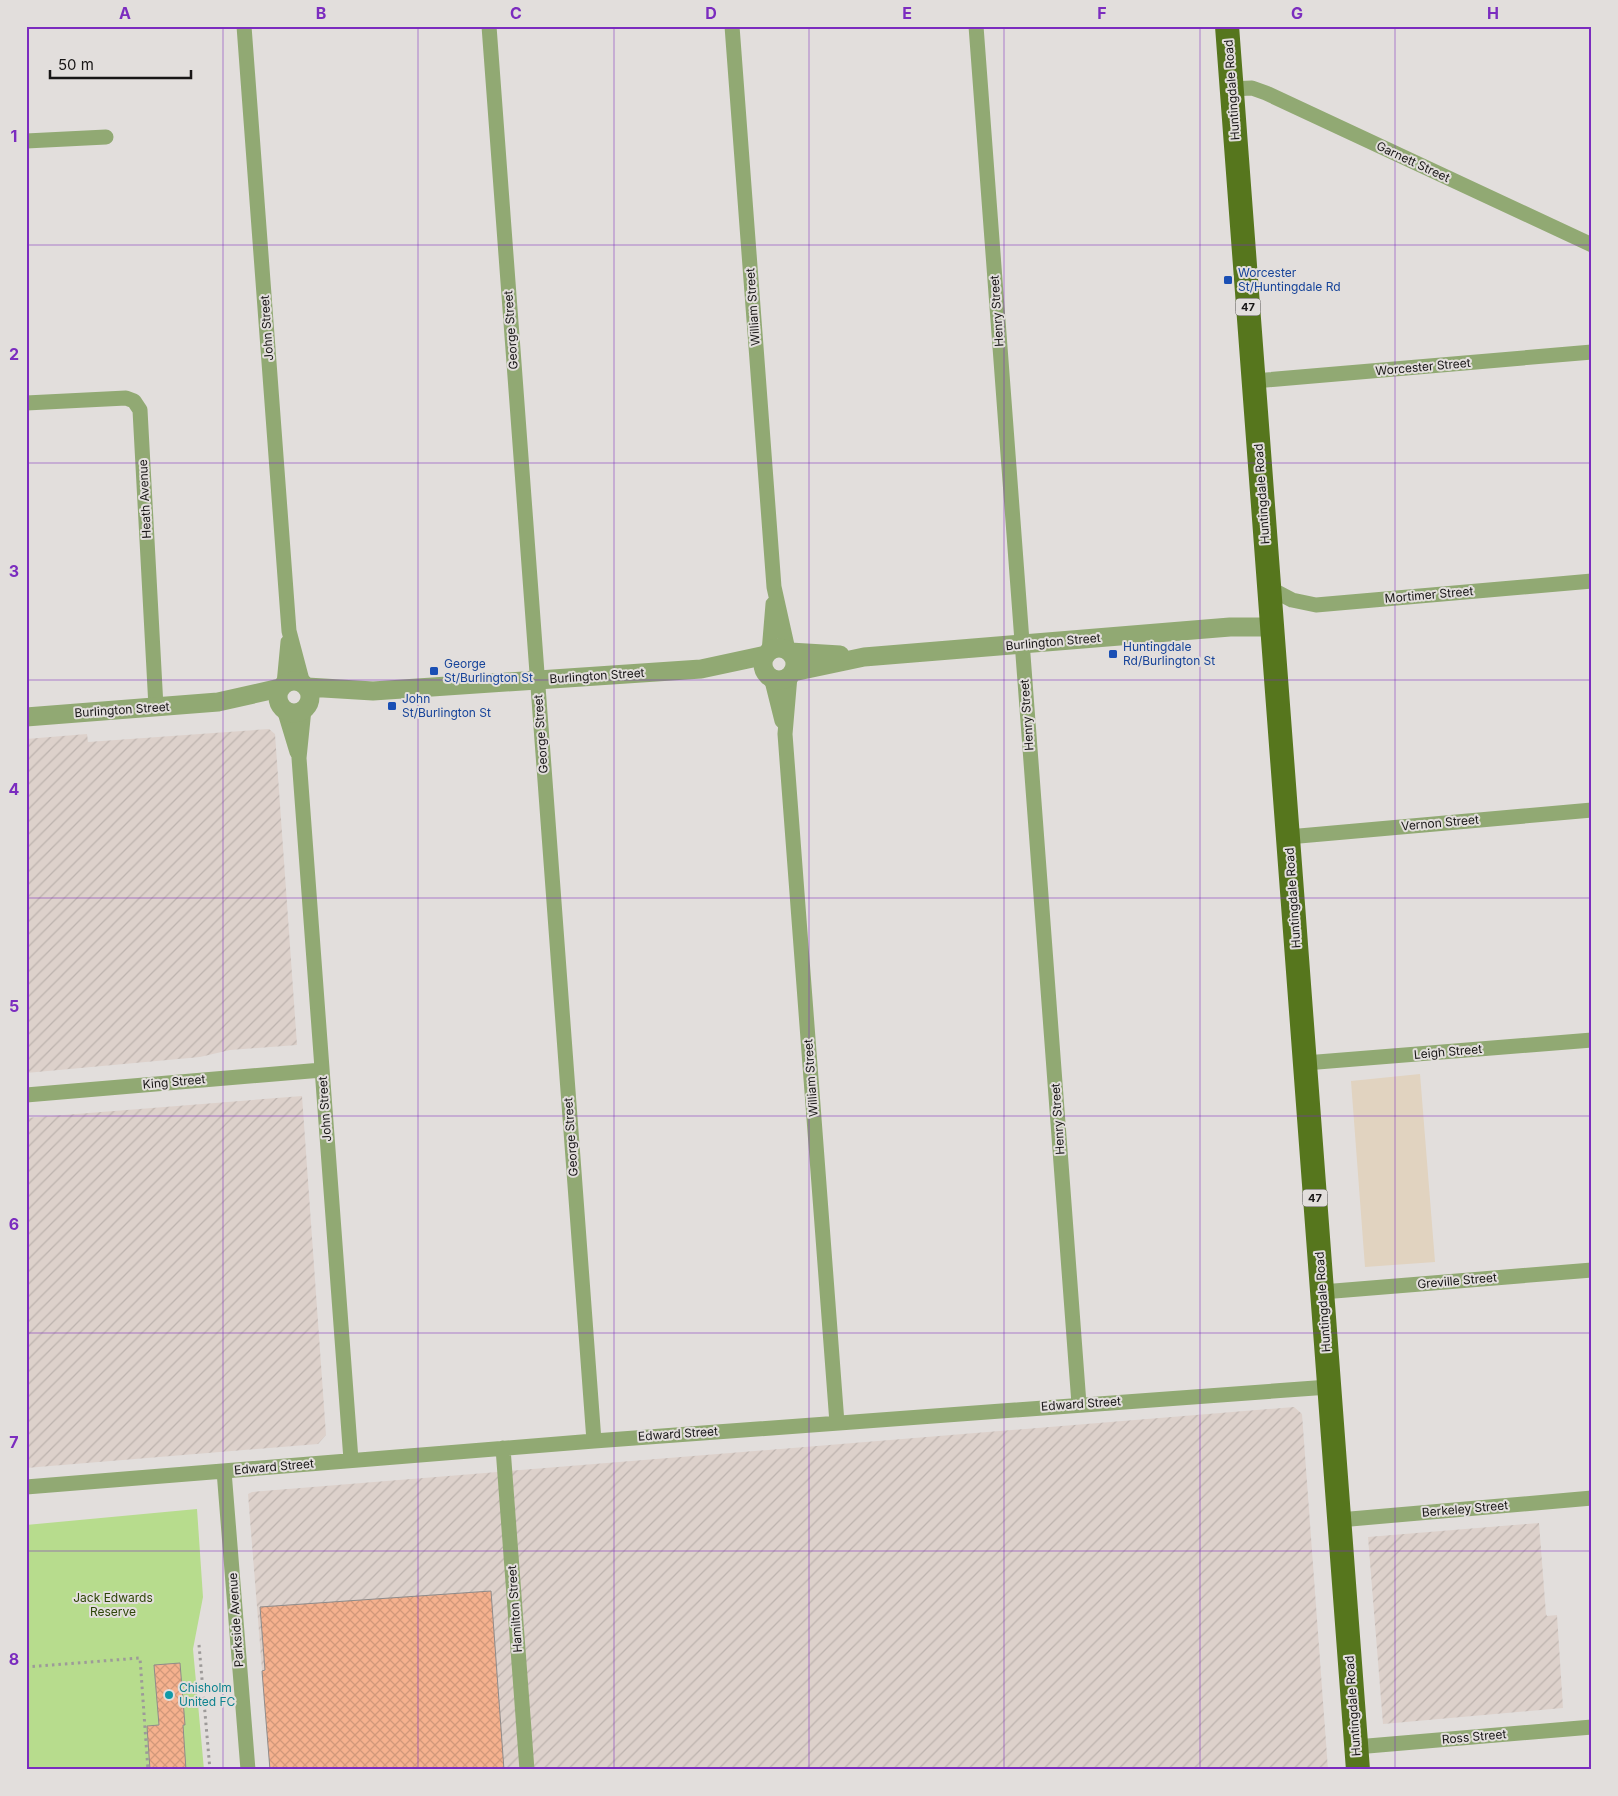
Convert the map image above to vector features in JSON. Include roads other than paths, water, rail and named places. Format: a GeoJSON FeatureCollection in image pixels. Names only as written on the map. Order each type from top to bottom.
{"type":"FeatureCollection","features":[{"type":"Feature","properties":{"kind":"main road","name":"Huntingdale Road"},"geometry":{"type":"LineString","coordinates":[[1227,26],[1357,1759]]}},
{"type":"Feature","properties":{"kind":"street","name":"John Street"},"geometry":{"type":"LineString","coordinates":[[244,26],[290,631],[305,685]]}},
{"type":"Feature","properties":{"kind":"street","name":"George Street"},"geometry":{"type":"LineString","coordinates":[[489,26],[594,1441]]}},
{"type":"Feature","properties":{"kind":"street","name":"William Street"},"geometry":{"type":"LineString","coordinates":[[732,26],[774,587],[789,651]]}},
{"type":"Feature","properties":{"kind":"street","name":"Henry Street"},"geometry":{"type":"LineString","coordinates":[[976,26],[1079,1404]]}},
{"type":"Feature","properties":{"kind":"street","name":"Garnett Street"},"geometry":{"type":"LineString","coordinates":[[1231,89],[1252,88],[1266,93],[1592,245]]}},
{"type":"Feature","properties":{"kind":"street"},"geometry":{"type":"LineString","coordinates":[[26,141],[106,137]]}},
{"type":"Feature","properties":{"kind":"street","name":"Worcester Street"},"geometry":{"type":"LineString","coordinates":[[1254,381],[1592,352]]}},
{"type":"Feature","properties":{"kind":"street","name":"Heath Avenue"},"geometry":{"type":"LineString","coordinates":[[26,403],[126,398],[134,401],[140,410],[156,707]]}},
{"type":"Feature","properties":{"kind":"street","name":"Mortimer Street"},"geometry":{"type":"LineString","coordinates":[[1269,588],[1292,600],[1316,605],[1592,581]]}},
{"type":"Feature","properties":{"kind":"street","name":"William Street"},"geometry":{"type":"LineString","coordinates":[[768,653],[774,587]]}},
{"type":"Feature","properties":{"kind":"street","name":"Burlington Street"},"geometry":{"type":"LineString","coordinates":[[791,674],[864,657],[1230,627],[1272,627]]}},
{"type":"Feature","properties":{"kind":"street","name":"John Street"},"geometry":{"type":"LineString","coordinates":[[290,631],[282,697],[298,758],[351,1460]]}},
{"type":"Feature","properties":{"kind":"street"},"geometry":{"type":"LineString","coordinates":[[778,648],[789,651],[795,662],[791,674],[781,680],[769,676],[764,665],[768,653],[778,648]]}},
{"type":"Feature","properties":{"kind":"street","name":"Burlington Street"},"geometry":{"type":"LineString","coordinates":[[789,651],[864,657]]}},
{"type":"Feature","properties":{"kind":"street","name":"Burlington Street"},"geometry":{"type":"LineString","coordinates":[[305,685],[373,691],[701,669],[768,653]]}},
{"type":"Feature","properties":{"kind":"street","name":"Burlington Street"},"geometry":{"type":"LineString","coordinates":[[701,669],[769,676]]}},
{"type":"Feature","properties":{"kind":"street","name":"William Street"},"geometry":{"type":"LineString","coordinates":[[791,674],[785,734],[837,1423]]}},
{"type":"Feature","properties":{"kind":"street","name":"William Street"},"geometry":{"type":"LineString","coordinates":[[769,676],[785,734]]}},
{"type":"Feature","properties":{"kind":"street"},"geometry":{"type":"LineString","coordinates":[[293,681],[305,685],[310,696],[306,707],[294,713],[282,697],[293,681]]}},
{"type":"Feature","properties":{"kind":"street","name":"Burlington Street"},"geometry":{"type":"LineString","coordinates":[[306,707],[373,691]]}},
{"type":"Feature","properties":{"kind":"street","name":"Burlington Street"},"geometry":{"type":"LineString","coordinates":[[26,717],[282,697]]}},
{"type":"Feature","properties":{"kind":"street","name":"John Street"},"geometry":{"type":"LineString","coordinates":[[298,758],[306,707]]}},
{"type":"Feature","properties":{"kind":"street","name":"Vernon Street"},"geometry":{"type":"LineString","coordinates":[[1288,837],[1592,810]]}},
{"type":"Feature","properties":{"kind":"street","name":"Leigh Street"},"geometry":{"type":"LineString","coordinates":[[1305,1063],[1592,1040]]}},
{"type":"Feature","properties":{"kind":"street","name":"King Street"},"geometry":{"type":"LineString","coordinates":[[26,1094],[322,1070]]}},
{"type":"Feature","properties":{"kind":"street","name":"Greville Street"},"geometry":{"type":"LineString","coordinates":[[1322,1292],[1592,1270]]}},
{"type":"Feature","properties":{"kind":"street","name":"Edward Street"},"geometry":{"type":"LineString","coordinates":[[26,1487],[594,1441],[1329,1387]]}},
{"type":"Feature","properties":{"kind":"street","name":"Hamilton Street"},"geometry":{"type":"LineString","coordinates":[[503,1448],[527,1770]]}},
{"type":"Feature","properties":{"kind":"street","name":"Parkside Avenue"},"geometry":{"type":"LineString","coordinates":[[224,1471],[248,1770]]}},
{"type":"Feature","properties":{"kind":"street","name":"Berkeley Street"},"geometry":{"type":"LineString","coordinates":[[1339,1520],[1592,1498]]}},
{"type":"Feature","properties":{"kind":"street","name":"Ross Street"},"geometry":{"type":"LineString","coordinates":[[1357,1759],[1592,1727]]}},
{"type":"Feature","properties":{"kind":"place","name":"Worcester St/Huntingdale Rd"},"geometry":{"type":"Point","coordinates":[1228,280]}},
{"type":"Feature","properties":{"kind":"place","name":"Huntingdale Rd/Burlington St"},"geometry":{"type":"Point","coordinates":[1113,654]}},
{"type":"Feature","properties":{"kind":"place","name":"George St/Burlington St"},"geometry":{"type":"Point","coordinates":[434,671]}},
{"type":"Feature","properties":{"kind":"place","name":"John St/Burlington St"},"geometry":{"type":"Point","coordinates":[392,706]}},
{"type":"Feature","properties":{"kind":"place","name":"Chisholm United FC"},"geometry":{"type":"Point","coordinates":[169,1695]}},
{"type":"Feature","properties":{"kind":"park label","name":"Jack Edwards Reserve"},"geometry":{"type":"Point","coordinates":[113,1605]}}]}
